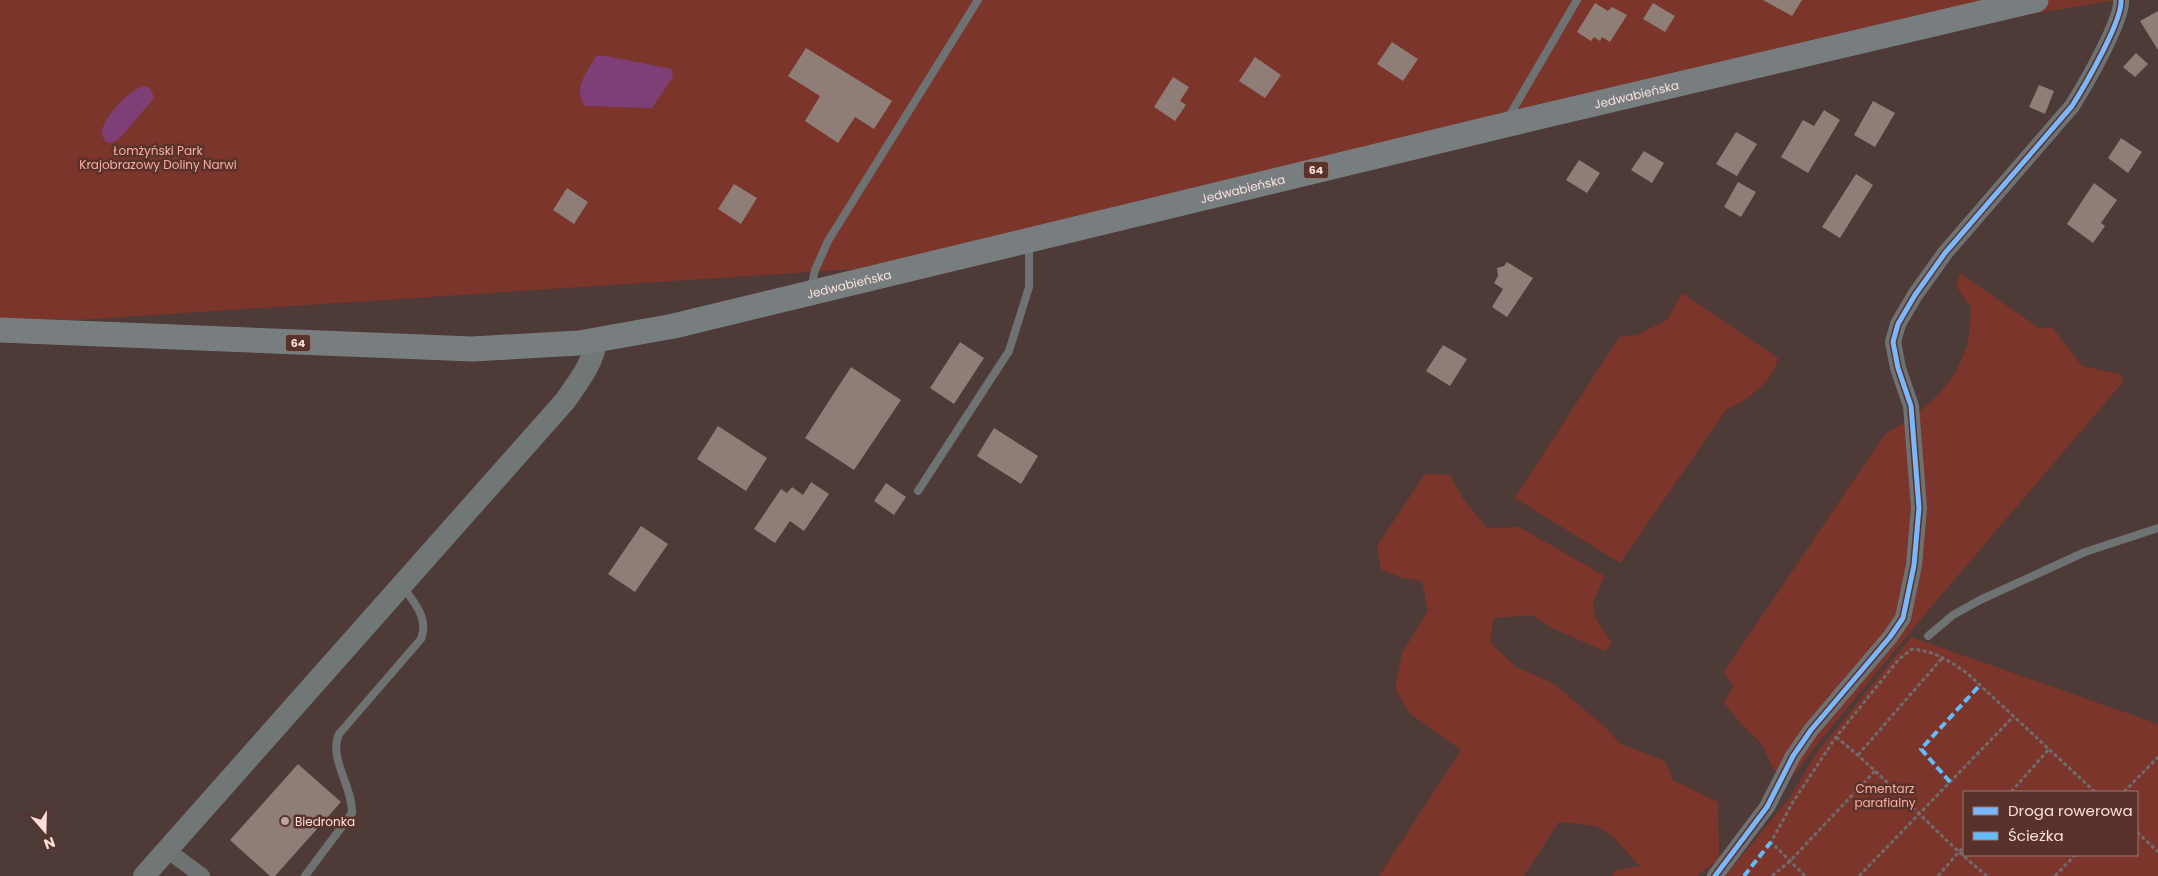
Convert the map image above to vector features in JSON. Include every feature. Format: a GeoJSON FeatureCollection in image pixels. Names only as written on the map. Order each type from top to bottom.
{"type":"FeatureCollection","features":[{"type":"Feature","properties":{"kind":"main road","name":"Jedwabieńska"},"geometry":{"type":"LineString","coordinates":[[596,341],[674,326],[1505,124],[2036,0]]}},
{"type":"Feature","properties":{"kind":"main road","name":"64"},"geometry":{"type":"LineString","coordinates":[[0,330],[447,349],[544,346],[596,341]]}},
{"type":"Feature","properties":{"kind":"main road"},"geometry":{"type":"LineString","coordinates":[[144,876],[565,400],[594,353],[596,341]]}},
{"type":"Feature","properties":{"kind":"street"},"geometry":{"type":"LineString","coordinates":[[1715,876],[1767,807],[1793,756],[1811,730],[1890,637],[1903,618],[1914,564],[1919,508],[1911,406],[1898,368],[1893,342],[1898,324],[1914,295],[1945,253],[2072,106],[2089,80],[2109,38],[2121,0]]}},
{"type":"Feature","properties":{"kind":"street"},"geometry":{"type":"LineString","coordinates":[[167,850],[202,876]]}},
{"type":"Feature","properties":{"kind":"lane"},"geometry":{"type":"LineString","coordinates":[[810,292],[815,270],[828,241],[978,0]]}},
{"type":"Feature","properties":{"kind":"lane"},"geometry":{"type":"LineString","coordinates":[[1505,124],[1577,0]]}},
{"type":"Feature","properties":{"kind":"lane"},"geometry":{"type":"LineString","coordinates":[[918,490],[1009,351],[1029,287],[1028,240]]}},
{"type":"Feature","properties":{"kind":"lane"},"geometry":{"type":"LineString","coordinates":[[1928,636],[1953,614],[1980,600],[2085,552],[2158,528]]}},
{"type":"Feature","properties":{"kind":"lane"},"geometry":{"type":"LineString","coordinates":[[305,876],[352,813],[352,803],[336,748],[339,734],[421,639],[424,632],[422,616],[402,586]]}},
{"type":"Feature","properties":{"kind":"path"},"geometry":{"type":"LineString","coordinates":[[1805,876],[1771,842],[1793,802],[1836,737],[1899,659],[1912,650],[1929,651],[1944,657],[1967,673],[2094,791]]}},
{"type":"Feature","properties":{"kind":"path"},"geometry":{"type":"LineString","coordinates":[[1858,755],[1944,657]]}},
{"type":"Feature","properties":{"kind":"path"},"geometry":{"type":"LineString","coordinates":[[1859,876],[2014,716]]}},
{"type":"Feature","properties":{"kind":"path"},"geometry":{"type":"LineString","coordinates":[[1836,737],[1875,771],[1958,853],[1987,876]]}},
{"type":"Feature","properties":{"kind":"path"},"geometry":{"type":"LineString","coordinates":[[2012,791],[2049,749]]}},
{"type":"Feature","properties":{"kind":"path"},"geometry":{"type":"LineString","coordinates":[[2125,791],[2158,757]]}},
{"type":"Feature","properties":{"kind":"path"},"geometry":{"type":"LineString","coordinates":[[1772,876],[1790,861],[1875,771]]}},
{"type":"Feature","properties":{"kind":"path"},"geometry":{"type":"LineString","coordinates":[[2138,833],[2158,852]]}},
{"type":"Feature","properties":{"kind":"path"},"geometry":{"type":"LineString","coordinates":[[1938,876],[1963,847]]}},
{"type":"Feature","properties":{"kind":"path"},"geometry":{"type":"LineString","coordinates":[[2055,876],[2074,856]]}},
{"type":"Feature","properties":{"kind":"green space","name":"Łomżyński Park Krajobrazowy Doliny Narwi"},"geometry":{"type":"Polygon","coordinates":[[[0,0],[2116,0],[1742,62],[857,269],[77,320],[0,318],[0,0]]]}},
{"type":"Feature","properties":{"kind":"green space"},"geometry":{"type":"Polygon","coordinates":[[[1960,273],[2039,328],[2052,327],[2082,366],[2120,374],[2123,382],[1926,613],[1814,748],[1794,775],[1774,770],[1761,743],[1741,724],[1724,703],[1733,686],[1724,672],[1885,434],[1924,408],[1945,387],[1954,374],[1967,345],[1971,307],[1956,286],[1960,273]]]}},
{"type":"Feature","properties":{"kind":"green space"},"geometry":{"type":"Polygon","coordinates":[[[1682,293],[1778,358],[1771,375],[1758,390],[1726,410],[1620,563],[1515,498],[1619,337],[1637,335],[1667,320],[1682,293]]]}},
{"type":"Feature","properties":{"kind":"green space"},"geometry":{"type":"Polygon","coordinates":[[[1425,474],[1450,475],[1464,500],[1487,528],[1519,527],[1605,576],[1595,597],[1594,604],[1595,617],[1612,643],[1604,651],[1554,629],[1531,615],[1494,618],[1490,642],[1516,667],[1553,683],[1606,728],[1619,743],[1665,761],[1673,780],[1718,802],[1719,859],[1697,876],[1612,876],[1616,870],[1640,866],[1612,836],[1596,826],[1559,822],[1524,876],[1379,876],[1461,750],[1409,713],[1395,688],[1402,653],[1428,611],[1422,581],[1403,578],[1381,570],[1377,546],[1425,474]]]}},
{"type":"Feature","properties":{"kind":"green space","name":"Cmentarz parafialny"},"geometry":{"type":"Polygon","coordinates":[[[1911,637],[2158,724],[2158,876],[1725,876],[1791,796],[1814,756],[1911,637]]]}},
{"type":"Feature","properties":{"kind":"shaded area"},"geometry":{"type":"Polygon","coordinates":[[[596,56],[607,56],[672,69],[673,77],[652,108],[585,106],[581,99],[580,87],[596,56]]]}},
{"type":"Feature","properties":{"kind":"shaded area"},"geometry":{"type":"Polygon","coordinates":[[[145,86],[151,89],[154,98],[120,138],[112,143],[106,142],[102,133],[107,118],[125,97],[145,86]]]}},
{"type":"Feature","properties":{"kind":"building"},"geometry":{"type":"Polygon","coordinates":[[[1763,0],[1802,0],[1792,16],[1763,0]]]}},
{"type":"Feature","properties":{"kind":"building"},"geometry":{"type":"Polygon","coordinates":[[[1595,3],[1608,11],[1612,7],[1627,15],[1610,42],[1602,37],[1600,41],[1594,37],[1591,41],[1577,32],[1595,3]]]}},
{"type":"Feature","properties":{"kind":"building"},"geometry":{"type":"Polygon","coordinates":[[[1653,3],[1675,16],[1665,32],[1643,19],[1653,3]]]}},
{"type":"Feature","properties":{"kind":"building"},"geometry":{"type":"Polygon","coordinates":[[[2158,11],[2158,50],[2140,21],[2158,11]]]}},
{"type":"Feature","properties":{"kind":"building"},"geometry":{"type":"Polygon","coordinates":[[[1392,42],[1418,59],[1403,81],[1377,64],[1392,42]]]}},
{"type":"Feature","properties":{"kind":"building"},"geometry":{"type":"Polygon","coordinates":[[[806,48],[892,101],[874,129],[855,117],[838,143],[805,121],[820,96],[788,76],[806,48]]]}},
{"type":"Feature","properties":{"kind":"building"},"geometry":{"type":"Polygon","coordinates":[[[2136,53],[2148,64],[2135,77],[2123,67],[2136,53]]]}},
{"type":"Feature","properties":{"kind":"building"},"geometry":{"type":"Polygon","coordinates":[[[1255,57],[1281,75],[1265,98],[1239,81],[1255,57]]]}},
{"type":"Feature","properties":{"kind":"building"},"geometry":{"type":"Polygon","coordinates":[[[1173,77],[1189,87],[1180,101],[1186,105],[1175,121],[1154,107],[1173,77]]]}},
{"type":"Feature","properties":{"kind":"building"},"geometry":{"type":"Polygon","coordinates":[[[2039,85],[2054,91],[2045,114],[2029,107],[2039,85]]]}},
{"type":"Feature","properties":{"kind":"building"},"geometry":{"type":"Polygon","coordinates":[[[1873,101],[1895,113],[1875,147],[1854,135],[1873,101]]]}},
{"type":"Feature","properties":{"kind":"building"},"geometry":{"type":"Polygon","coordinates":[[[1824,110],[1840,120],[1808,173],[1781,157],[1803,120],[1814,126],[1824,110]]]}},
{"type":"Feature","properties":{"kind":"building"},"geometry":{"type":"Polygon","coordinates":[[[1736,132],[1757,144],[1737,176],[1716,164],[1736,132]]]}},
{"type":"Feature","properties":{"kind":"building"},"geometry":{"type":"Polygon","coordinates":[[[2121,138],[2142,152],[2128,173],[2108,158],[2121,138]]]}},
{"type":"Feature","properties":{"kind":"building"},"geometry":{"type":"Polygon","coordinates":[[[1644,151],[1664,163],[1652,183],[1631,170],[1644,151]]]}},
{"type":"Feature","properties":{"kind":"building"},"geometry":{"type":"Polygon","coordinates":[[[1579,160],[1600,173],[1587,193],[1566,180],[1579,160]]]}},
{"type":"Feature","properties":{"kind":"building"},"geometry":{"type":"Polygon","coordinates":[[[1856,174],[1873,185],[1840,238],[1822,227],[1856,174]]]}},
{"type":"Feature","properties":{"kind":"building"},"geometry":{"type":"Polygon","coordinates":[[[1738,182],[1756,192],[1741,217],[1724,207],[1738,182]]]}},
{"type":"Feature","properties":{"kind":"building"},"geometry":{"type":"Polygon","coordinates":[[[2094,183],[2117,200],[2101,223],[2105,226],[2093,243],[2067,224],[2094,183]]]}},
{"type":"Feature","properties":{"kind":"building"},"geometry":{"type":"Polygon","coordinates":[[[734,184],[757,198],[741,224],[718,209],[734,184]]]}},
{"type":"Feature","properties":{"kind":"building"},"geometry":{"type":"Polygon","coordinates":[[[567,188],[588,202],[574,224],[553,210],[567,188]]]}},
{"type":"Feature","properties":{"kind":"building"},"geometry":{"type":"Polygon","coordinates":[[[1507,262],[1533,278],[1507,317],[1492,307],[1503,289],[1494,283],[1498,276],[1497,268],[1504,266],[1507,262]]]}},
{"type":"Feature","properties":{"kind":"building"},"geometry":{"type":"Polygon","coordinates":[[[960,342],[984,358],[954,404],[930,388],[960,342]]]}},
{"type":"Feature","properties":{"kind":"building"},"geometry":{"type":"Polygon","coordinates":[[[1443,345],[1467,359],[1450,386],[1426,371],[1443,345]]]}},
{"type":"Feature","properties":{"kind":"building"},"geometry":{"type":"Polygon","coordinates":[[[851,367],[901,400],[854,470],[805,438],[851,367]]]}},
{"type":"Feature","properties":{"kind":"building"},"geometry":{"type":"Polygon","coordinates":[[[718,426],[767,458],[746,491],[697,459],[718,426]]]}},
{"type":"Feature","properties":{"kind":"building"},"geometry":{"type":"Polygon","coordinates":[[[994,428],[1038,456],[1021,484],[977,456],[994,428]]]}},
{"type":"Feature","properties":{"kind":"building"},"geometry":{"type":"Polygon","coordinates":[[[811,482],[829,494],[804,531],[790,521],[775,543],[754,529],[781,489],[787,493],[792,487],[803,495],[811,482]]]}},
{"type":"Feature","properties":{"kind":"building"},"geometry":{"type":"Polygon","coordinates":[[[886,483],[906,497],[894,515],[874,501],[886,483]]]}},
{"type":"Feature","properties":{"kind":"building"},"geometry":{"type":"Polygon","coordinates":[[[641,526],[668,544],[635,592],[608,574],[641,526]]]}},
{"type":"Feature","properties":{"kind":"building","name":"Biedronka"},"geometry":{"type":"Polygon","coordinates":[[[298,764],[341,802],[275,876],[270,876],[230,840],[298,764]]]}},
{"type":"Feature","properties":{"kind":"marked path"},"geometry":{"type":"LineString","coordinates":[[1950,782],[1921,749],[1980,685]]}},
{"type":"Feature","properties":{"kind":"marked path"},"geometry":{"type":"LineString","coordinates":[[1744,876],[1771,842]]}},
{"type":"Feature","properties":{"kind":"cycle path"},"geometry":{"type":"LineString","coordinates":[[1715,876],[1767,807],[1793,756],[1811,730],[1890,637],[1903,618],[1914,565],[1919,508],[1911,406],[1898,368],[1893,342],[1898,324],[1915,295],[1945,253],[2072,106],[2110,37],[2120,10],[2121,0]]}},
{"type":"Feature","properties":{"kind":"place","name":"Biedronka"},"geometry":{"type":"Point","coordinates":[285,821]}}]}
